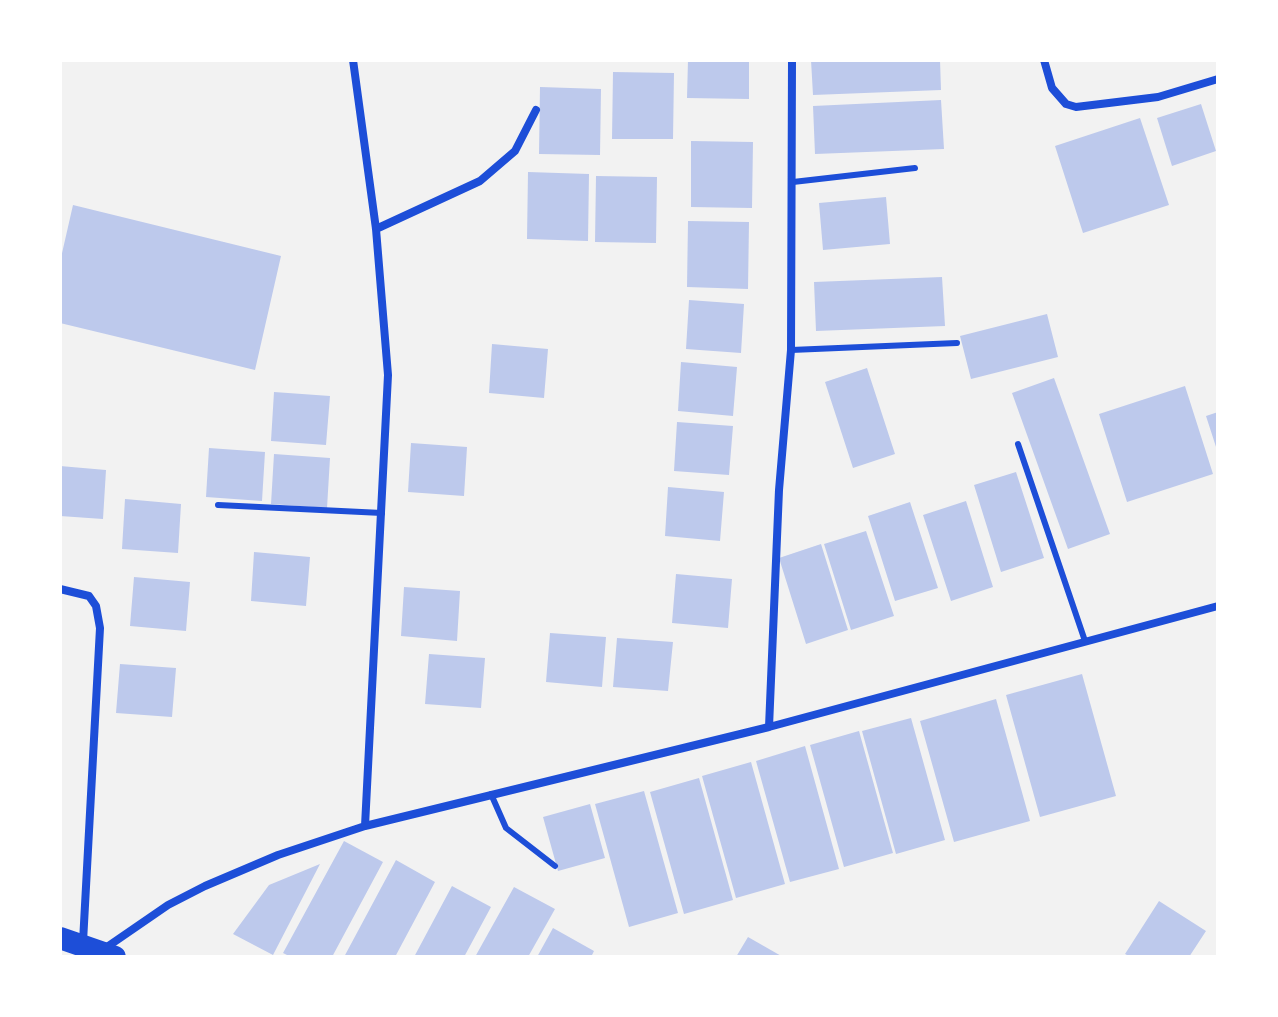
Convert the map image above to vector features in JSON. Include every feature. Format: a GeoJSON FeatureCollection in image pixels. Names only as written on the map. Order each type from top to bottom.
{"type":"FeatureCollection","features":[{"type":"Feature","properties":{"kind":"highway"},"geometry":{"type":"LineString","coordinates":[[60,938],[99,951]]}},
{"type":"Feature","properties":{"kind":"street"},"geometry":{"type":"LineString","coordinates":[[353,60],[376,229],[388,375],[365,826]]}},
{"type":"Feature","properties":{"kind":"street"},"geometry":{"type":"LineString","coordinates":[[769,727],[779,490],[791,350],[792,60]]}},
{"type":"Feature","properties":{"kind":"street"},"geometry":{"type":"LineString","coordinates":[[1044,60],[1052,88],[1066,104],[1076,107],[1158,97],[1218,79]]}},
{"type":"Feature","properties":{"kind":"street"},"geometry":{"type":"LineString","coordinates":[[376,229],[480,181],[515,151],[536,110]]}},
{"type":"Feature","properties":{"kind":"street"},"geometry":{"type":"LineString","coordinates":[[60,589],[89,596],[96,606],[100,628],[99,951]]}},
{"type":"Feature","properties":{"kind":"street"},"geometry":{"type":"LineString","coordinates":[[99,951],[168,905],[205,886],[278,855],[365,826],[769,727],[1218,606]]}},
{"type":"Feature","properties":{"kind":"lane"},"geometry":{"type":"LineString","coordinates":[[793,182],[915,168]]}},
{"type":"Feature","properties":{"kind":"lane"},"geometry":{"type":"LineString","coordinates":[[791,350],[957,343]]}},
{"type":"Feature","properties":{"kind":"lane"},"geometry":{"type":"LineString","coordinates":[[1018,444],[1085,641]]}},
{"type":"Feature","properties":{"kind":"lane"},"geometry":{"type":"LineString","coordinates":[[218,505],[382,513]]}},
{"type":"Feature","properties":{"kind":"lane"},"geometry":{"type":"LineString","coordinates":[[491,794],[506,828],[555,866]]}},
{"type":"Feature","properties":{"kind":"building"},"geometry":{"type":"Polygon","coordinates":[[[688,60],[749,60],[749,99],[687,98],[688,60]]]}},
{"type":"Feature","properties":{"kind":"building"},"geometry":{"type":"Polygon","coordinates":[[[811,60],[940,60],[941,90],[813,95],[811,60]]]}},
{"type":"Feature","properties":{"kind":"building"},"geometry":{"type":"Polygon","coordinates":[[[613,72],[674,73],[673,139],[612,139],[613,72]]]}},
{"type":"Feature","properties":{"kind":"building"},"geometry":{"type":"Polygon","coordinates":[[[540,87],[601,89],[600,155],[539,154],[540,87]]]}},
{"type":"Feature","properties":{"kind":"building"},"geometry":{"type":"Polygon","coordinates":[[[941,100],[944,149],[815,154],[813,106],[941,100]]]}},
{"type":"Feature","properties":{"kind":"building"},"geometry":{"type":"Polygon","coordinates":[[[1201,104],[1216,151],[1172,166],[1157,118],[1201,104]]]}},
{"type":"Feature","properties":{"kind":"building"},"geometry":{"type":"Polygon","coordinates":[[[1140,118],[1169,205],[1083,233],[1055,146],[1140,118]]]}},
{"type":"Feature","properties":{"kind":"building"},"geometry":{"type":"Polygon","coordinates":[[[691,141],[753,142],[752,208],[691,207],[691,141]]]}},
{"type":"Feature","properties":{"kind":"building"},"geometry":{"type":"Polygon","coordinates":[[[528,172],[589,174],[588,241],[527,239],[528,172]]]}},
{"type":"Feature","properties":{"kind":"building"},"geometry":{"type":"Polygon","coordinates":[[[596,176],[657,177],[656,243],[595,242],[596,176]]]}},
{"type":"Feature","properties":{"kind":"building"},"geometry":{"type":"Polygon","coordinates":[[[886,197],[890,244],[823,250],[819,203],[886,197]]]}},
{"type":"Feature","properties":{"kind":"building"},"geometry":{"type":"Polygon","coordinates":[[[73,205],[281,256],[255,370],[60,323],[60,262],[73,205]]]}},
{"type":"Feature","properties":{"kind":"building"},"geometry":{"type":"Polygon","coordinates":[[[688,221],[749,222],[748,289],[687,287],[688,221]]]}},
{"type":"Feature","properties":{"kind":"building"},"geometry":{"type":"Polygon","coordinates":[[[942,277],[945,326],[816,331],[814,282],[942,277]]]}},
{"type":"Feature","properties":{"kind":"building"},"geometry":{"type":"Polygon","coordinates":[[[689,300],[744,304],[741,353],[686,349],[689,300]]]}},
{"type":"Feature","properties":{"kind":"building"},"geometry":{"type":"Polygon","coordinates":[[[1047,314],[1058,357],[971,379],[960,336],[1047,314]]]}},
{"type":"Feature","properties":{"kind":"building"},"geometry":{"type":"Polygon","coordinates":[[[492,344],[548,349],[544,398],[489,393],[492,344]]]}},
{"type":"Feature","properties":{"kind":"building"},"geometry":{"type":"Polygon","coordinates":[[[681,362],[737,367],[733,416],[678,411],[681,362]]]}},
{"type":"Feature","properties":{"kind":"building"},"geometry":{"type":"Polygon","coordinates":[[[867,368],[895,454],[853,468],[825,382],[867,368]]]}},
{"type":"Feature","properties":{"kind":"building"},"geometry":{"type":"Polygon","coordinates":[[[1054,378],[1110,534],[1068,549],[1012,393],[1054,378]]]}},
{"type":"Feature","properties":{"kind":"building"},"geometry":{"type":"Polygon","coordinates":[[[1185,386],[1213,474],[1127,502],[1099,414],[1185,386]]]}},
{"type":"Feature","properties":{"kind":"building"},"geometry":{"type":"Polygon","coordinates":[[[274,392],[330,396],[326,445],[271,441],[274,392]]]}},
{"type":"Feature","properties":{"kind":"building"},"geometry":{"type":"Polygon","coordinates":[[[1218,412],[1218,450],[1217,450],[1206,416],[1218,412]]]}},
{"type":"Feature","properties":{"kind":"building"},"geometry":{"type":"Polygon","coordinates":[[[677,422],[733,426],[729,475],[674,471],[677,422]]]}},
{"type":"Feature","properties":{"kind":"building"},"geometry":{"type":"Polygon","coordinates":[[[411,443],[467,447],[464,496],[408,492],[411,443]]]}},
{"type":"Feature","properties":{"kind":"building"},"geometry":{"type":"Polygon","coordinates":[[[209,448],[265,452],[262,501],[206,497],[209,448]]]}},
{"type":"Feature","properties":{"kind":"building"},"geometry":{"type":"Polygon","coordinates":[[[274,454],[330,458],[327,508],[271,504],[274,454]]]}},
{"type":"Feature","properties":{"kind":"building"},"geometry":{"type":"Polygon","coordinates":[[[60,466],[106,470],[103,519],[60,516],[60,466]]]}},
{"type":"Feature","properties":{"kind":"building"},"geometry":{"type":"Polygon","coordinates":[[[1016,472],[1044,558],[1001,572],[974,485],[1016,472]]]}},
{"type":"Feature","properties":{"kind":"building"},"geometry":{"type":"Polygon","coordinates":[[[668,487],[724,492],[720,541],[665,536],[668,487]]]}},
{"type":"Feature","properties":{"kind":"building"},"geometry":{"type":"Polygon","coordinates":[[[125,499],[181,504],[178,553],[122,549],[125,499]]]}},
{"type":"Feature","properties":{"kind":"building"},"geometry":{"type":"Polygon","coordinates":[[[966,501],[993,587],[951,601],[923,515],[966,501]]]}},
{"type":"Feature","properties":{"kind":"building"},"geometry":{"type":"Polygon","coordinates":[[[910,502],[938,588],[895,601],[868,516],[910,502]]]}},
{"type":"Feature","properties":{"kind":"building"},"geometry":{"type":"Polygon","coordinates":[[[866,531],[894,616],[851,630],[824,544],[866,531]]]}},
{"type":"Feature","properties":{"kind":"building"},"geometry":{"type":"Polygon","coordinates":[[[821,544],[848,630],[806,644],[779,558],[821,544]]]}},
{"type":"Feature","properties":{"kind":"building"},"geometry":{"type":"Polygon","coordinates":[[[254,552],[310,557],[306,606],[251,601],[254,552]]]}},
{"type":"Feature","properties":{"kind":"building"},"geometry":{"type":"Polygon","coordinates":[[[676,574],[732,579],[728,628],[672,623],[676,574]]]}},
{"type":"Feature","properties":{"kind":"building"},"geometry":{"type":"Polygon","coordinates":[[[134,577],[190,582],[186,631],[130,626],[134,577]]]}},
{"type":"Feature","properties":{"kind":"building"},"geometry":{"type":"Polygon","coordinates":[[[404,587],[460,591],[457,641],[401,636],[404,587]]]}},
{"type":"Feature","properties":{"kind":"building"},"geometry":{"type":"Polygon","coordinates":[[[550,633],[606,637],[602,687],[546,682],[550,633]]]}},
{"type":"Feature","properties":{"kind":"building"},"geometry":{"type":"Polygon","coordinates":[[[617,638],[673,642],[668,691],[613,687],[617,638]]]}},
{"type":"Feature","properties":{"kind":"building"},"geometry":{"type":"Polygon","coordinates":[[[429,654],[485,658],[481,708],[425,704],[429,654]]]}},
{"type":"Feature","properties":{"kind":"building"},"geometry":{"type":"Polygon","coordinates":[[[120,664],[176,668],[172,717],[116,713],[120,664]]]}},
{"type":"Feature","properties":{"kind":"building"},"geometry":{"type":"Polygon","coordinates":[[[1082,674],[1116,796],[1040,817],[1006,695],[1082,674]]]}},
{"type":"Feature","properties":{"kind":"building"},"geometry":{"type":"Polygon","coordinates":[[[996,699],[1030,821],[954,842],[920,721],[996,699]]]}},
{"type":"Feature","properties":{"kind":"building"},"geometry":{"type":"Polygon","coordinates":[[[911,718],[945,840],[896,854],[862,731],[911,718]]]}},
{"type":"Feature","properties":{"kind":"building"},"geometry":{"type":"Polygon","coordinates":[[[859,731],[893,853],[844,867],[810,745],[859,731]]]}},
{"type":"Feature","properties":{"kind":"building"},"geometry":{"type":"Polygon","coordinates":[[[805,746],[839,869],[790,882],[756,761],[805,746]]]}},
{"type":"Feature","properties":{"kind":"building"},"geometry":{"type":"Polygon","coordinates":[[[751,762],[785,884],[736,898],[702,776],[751,762]]]}},
{"type":"Feature","properties":{"kind":"building"},"geometry":{"type":"Polygon","coordinates":[[[699,778],[733,900],[684,914],[650,792],[699,778]]]}},
{"type":"Feature","properties":{"kind":"building"},"geometry":{"type":"Polygon","coordinates":[[[644,791],[678,913],[629,927],[595,804],[644,791]]]}},
{"type":"Feature","properties":{"kind":"building"},"geometry":{"type":"Polygon","coordinates":[[[590,804],[605,858],[558,871],[543,817],[590,804]]]}},
{"type":"Feature","properties":{"kind":"building"},"geometry":{"type":"Polygon","coordinates":[[[344,841],[383,862],[332,957],[291,957],[283,953],[344,841]]]}},
{"type":"Feature","properties":{"kind":"building"},"geometry":{"type":"Polygon","coordinates":[[[396,860],[435,882],[395,957],[344,957],[396,860]]]}},
{"type":"Feature","properties":{"kind":"building"},"geometry":{"type":"Polygon","coordinates":[[[320,864],[273,955],[233,934],[269,885],[320,864]]]}},
{"type":"Feature","properties":{"kind":"building"},"geometry":{"type":"Polygon","coordinates":[[[452,886],[491,907],[464,957],[414,957],[452,886]]]}},
{"type":"Feature","properties":{"kind":"building"},"geometry":{"type":"Polygon","coordinates":[[[514,887],[555,909],[528,957],[475,957],[514,887]]]}},
{"type":"Feature","properties":{"kind":"building"},"geometry":{"type":"Polygon","coordinates":[[[1159,901],[1206,931],[1189,957],[1131,957],[1125,954],[1159,901]]]}},
{"type":"Feature","properties":{"kind":"building"},"geometry":{"type":"Polygon","coordinates":[[[553,928],[594,951],[591,957],[537,957],[553,928]]]}},
{"type":"Feature","properties":{"kind":"building"},"geometry":{"type":"Polygon","coordinates":[[[748,937],[783,957],[736,957],[748,937]]]}}]}
